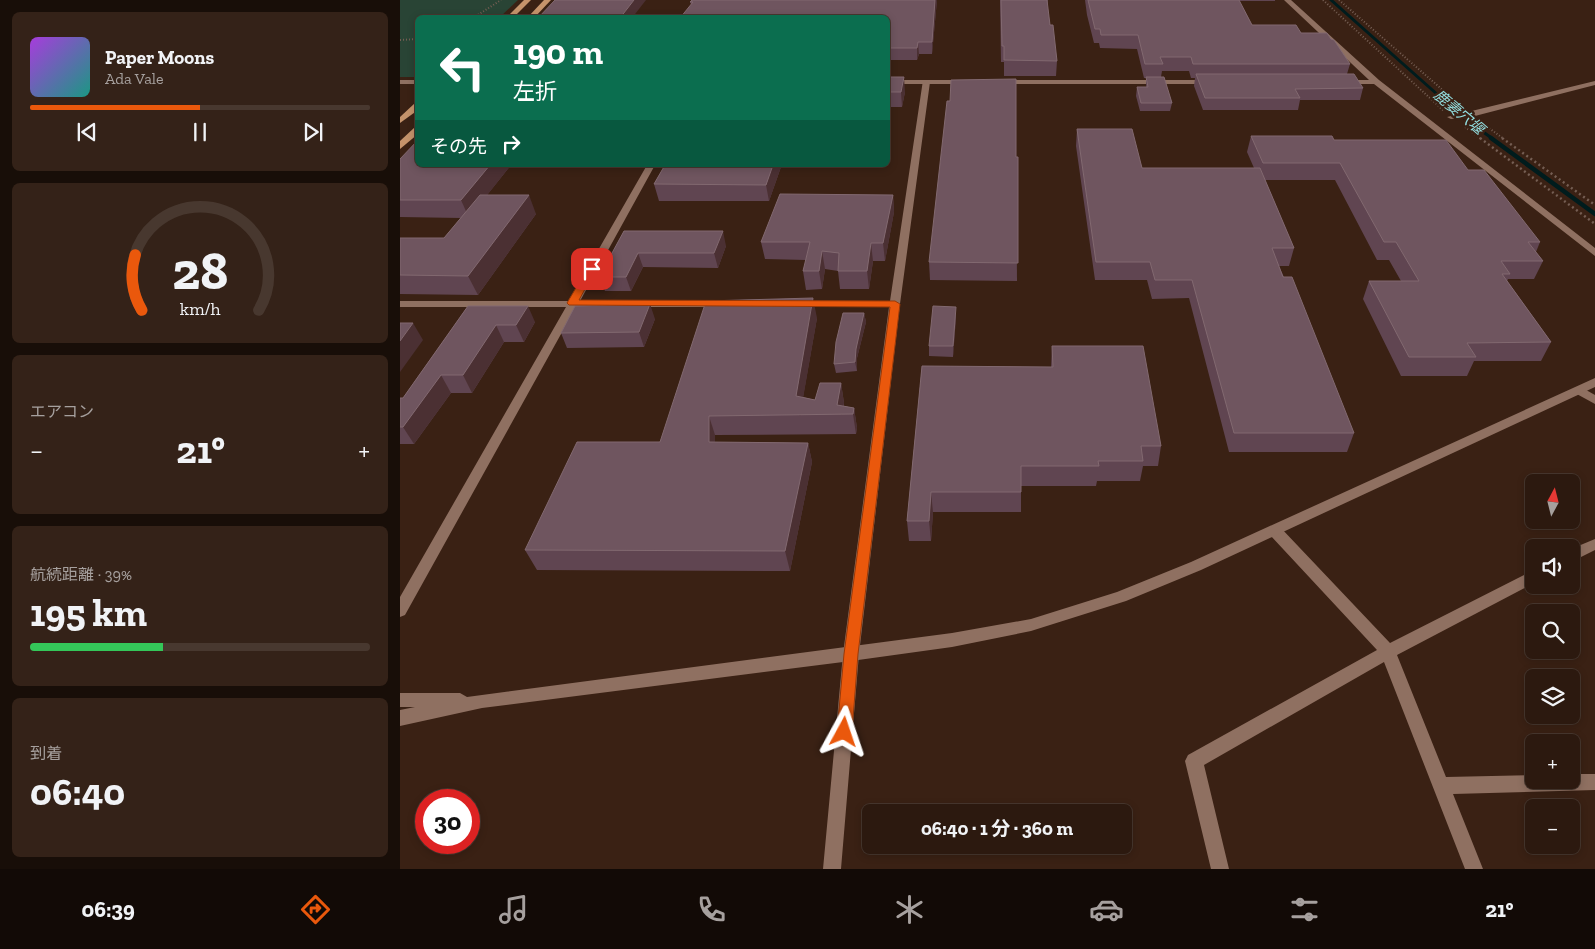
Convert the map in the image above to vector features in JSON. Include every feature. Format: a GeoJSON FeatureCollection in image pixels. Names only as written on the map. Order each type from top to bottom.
{"type":"FeatureCollection","features":[{"type":"Feature","properties":{"kind":"main road"},"geometry":{"type":"LineString","coordinates":[[513,15],[528,0]]}},
{"type":"Feature","properties":{"kind":"main road"},"geometry":{"type":"LineString","coordinates":[[533,15],[548,0]]}},
{"type":"Feature","properties":{"kind":"main road"},"geometry":{"type":"LineString","coordinates":[[400,121],[415,108]]}},
{"type":"Feature","properties":{"kind":"main road"},"geometry":{"type":"LineString","coordinates":[[400,146],[415,132]]}},
{"type":"Feature","properties":{"kind":"street"},"geometry":{"type":"LineString","coordinates":[[1287,0],[1376,82],[1595,253]]}},
{"type":"Feature","properties":{"kind":"street"},"geometry":{"type":"LineString","coordinates":[[400,82],[415,82]]}},
{"type":"Feature","properties":{"kind":"street"},"geometry":{"type":"LineString","coordinates":[[890,82],[975,82]]}},
{"type":"Feature","properties":{"kind":"street"},"geometry":{"type":"LineString","coordinates":[[832,869],[851,654],[895,304],[926,82]]}},
{"type":"Feature","properties":{"kind":"street"},"geometry":{"type":"LineString","coordinates":[[995,82],[1220,82]]}},
{"type":"Feature","properties":{"kind":"street"},"geometry":{"type":"LineString","coordinates":[[1337,82],[1376,82]]}},
{"type":"Feature","properties":{"kind":"street"},"geometry":{"type":"LineString","coordinates":[[1457,116],[1472,116],[1595,83]]}},
{"type":"Feature","properties":{"kind":"street"},"geometry":{"type":"LineString","coordinates":[[400,611],[650,167]]}},
{"type":"Feature","properties":{"kind":"street"},"geometry":{"type":"LineString","coordinates":[[400,304],[729,304]]}},
{"type":"Feature","properties":{"kind":"street"},"geometry":{"type":"LineString","coordinates":[[788,304],[895,304]]}},
{"type":"Feature","properties":{"kind":"street"},"geometry":{"type":"LineString","coordinates":[[400,718],[482,701],[952,640],[1030,625],[1121,597],[1275,531],[1595,382]]}},
{"type":"Feature","properties":{"kind":"street"},"geometry":{"type":"LineString","coordinates":[[1579,390],[1595,400]]}},
{"type":"Feature","properties":{"kind":"street"},"geometry":{"type":"LineString","coordinates":[[1275,531],[1388,652],[1474,869]]}},
{"type":"Feature","properties":{"kind":"street"},"geometry":{"type":"LineString","coordinates":[[1580,552],[1595,544]]}},
{"type":"Feature","properties":{"kind":"street"},"geometry":{"type":"LineString","coordinates":[[1220,869],[1194,761],[1388,652],[1525,581]]}},
{"type":"Feature","properties":{"kind":"street"},"geometry":{"type":"LineString","coordinates":[[400,700],[482,701]]}},
{"type":"Feature","properties":{"kind":"street"},"geometry":{"type":"LineString","coordinates":[[1441,786],[1595,782]]}},
{"type":"Feature","properties":{"kind":"path"},"geometry":{"type":"LineString","coordinates":[[478,15],[501,0]]}},
{"type":"Feature","properties":{"kind":"path"},"geometry":{"type":"LineString","coordinates":[[400,40],[415,39]]}},
{"type":"Feature","properties":{"kind":"green space"},"geometry":{"type":"Polygon","coordinates":[[[400,0],[518,0],[502,15],[415,15],[415,77],[400,77],[400,0]]]}},
{"type":"Feature","properties":{"kind":"building"},"geometry":{"type":"Polygon","coordinates":[[[555,0],[634,0],[622,15],[541,15],[555,0]]]}},
{"type":"Feature","properties":{"kind":"building"},"geometry":{"type":"Polygon","coordinates":[[[692,0],[935,0],[932,42],[918,42],[917,48],[890,48],[890,15],[682,15],[693,2],[690,2],[692,0]]]}},
{"type":"Feature","properties":{"kind":"building"},"geometry":{"type":"Polygon","coordinates":[[[1001,0],[1047,0],[1050,25],[1053,25],[1057,61],[1004,60],[1001,0]]]}},
{"type":"Feature","properties":{"kind":"building"},"geometry":{"type":"Polygon","coordinates":[[[1088,0],[1239,0],[1252,25],[1296,25],[1301,33],[1327,33],[1350,64],[1193,64],[1191,57],[1160,57],[1163,64],[1145,64],[1138,35],[1101,35],[1100,29],[1095,29],[1088,0]]]}},
{"type":"Feature","properties":{"kind":"building"},"geometry":{"type":"Polygon","coordinates":[[[1196,74],[1354,74],[1363,88],[1295,89],[1300,98],[1205,98],[1196,74]]]}},
{"type":"Feature","properties":{"kind":"building"},"geometry":{"type":"Polygon","coordinates":[[[890,77],[904,77],[901,92],[890,92],[890,77]]]}},
{"type":"Feature","properties":{"kind":"building"},"geometry":{"type":"Polygon","coordinates":[[[1146,77],[1164,77],[1172,103],[1141,103],[1137,87],[1148,87],[1146,77]]]}},
{"type":"Feature","properties":{"kind":"building"},"geometry":{"type":"Polygon","coordinates":[[[1016,79],[1018,263],[929,262],[947,101],[950,101],[951,80],[1016,79]]]}},
{"type":"Feature","properties":{"kind":"building"},"geometry":{"type":"Polygon","coordinates":[[[1077,129],[1132,129],[1142,168],[1260,168],[1294,248],[1272,248],[1283,277],[1292,277],[1354,433],[1234,433],[1192,280],[1155,280],[1150,262],[1096,262],[1077,129]]]}},
{"type":"Feature","properties":{"kind":"building"},"geometry":{"type":"Polygon","coordinates":[[[1251,136],[1332,136],[1334,140],[1446,140],[1468,170],[1484,170],[1540,242],[1528,242],[1543,261],[1501,261],[1510,274],[1502,274],[1551,342],[1467,343],[1476,357],[1409,357],[1369,281],[1419,281],[1396,242],[1384,242],[1340,163],[1263,163],[1251,136]]]}},
{"type":"Feature","properties":{"kind":"building"},"geometry":{"type":"Polygon","coordinates":[[[415,143],[415,167],[488,167],[461,200],[400,200],[400,159],[415,143]]]}},
{"type":"Feature","properties":{"kind":"building"},"geometry":{"type":"Polygon","coordinates":[[[664,167],[772,167],[766,185],[654,184],[664,167]]]}},
{"type":"Feature","properties":{"kind":"building"},"geometry":{"type":"Polygon","coordinates":[[[780,194],[893,195],[883,243],[871,243],[867,271],[838,271],[839,253],[822,251],[819,271],[803,271],[810,242],[761,242],[780,194]]]}},
{"type":"Feature","properties":{"kind":"building"},"geometry":{"type":"Polygon","coordinates":[[[480,195],[529,195],[468,276],[400,275],[400,238],[444,238],[480,195]]]}},
{"type":"Feature","properties":{"kind":"building"},"geometry":{"type":"Polygon","coordinates":[[[624,231],[723,231],[714,253],[638,253],[626,277],[599,277],[624,231]]]}},
{"type":"Feature","properties":{"kind":"building"},"geometry":{"type":"Polygon","coordinates":[[[813,298],[796,396],[815,400],[820,383],[841,383],[837,405],[854,408],[853,414],[709,416],[709,442],[808,443],[785,551],[525,550],[577,442],[660,442],[706,301],[813,298]]]}},
{"type":"Feature","properties":{"kind":"building"},"geometry":{"type":"Polygon","coordinates":[[[650,304],[639,332],[561,333],[575,306],[650,304]]]}},
{"type":"Feature","properties":{"kind":"building"},"geometry":{"type":"Polygon","coordinates":[[[468,306],[528,306],[516,325],[496,325],[463,375],[441,375],[403,427],[400,427],[400,398],[403,398],[468,306]]]}},
{"type":"Feature","properties":{"kind":"building"},"geometry":{"type":"Polygon","coordinates":[[[933,306],[956,307],[953,346],[929,346],[933,306]]]}},
{"type":"Feature","properties":{"kind":"building"},"geometry":{"type":"Polygon","coordinates":[[[843,313],[864,313],[855,362],[834,364],[836,342],[843,313]]]}},
{"type":"Feature","properties":{"kind":"building"},"geometry":{"type":"Polygon","coordinates":[[[400,323],[413,323],[400,341],[400,323]]]}},
{"type":"Feature","properties":{"kind":"building"},"geometry":{"type":"Polygon","coordinates":[[[1052,346],[1143,346],[1161,446],[1141,446],[1143,461],[1098,461],[1099,466],[1021,466],[1021,492],[931,492],[929,521],[907,521],[922,366],[1053,367],[1052,346]]]}},
{"type":"Feature","properties":{"kind":"waterway","name":"鹿妻穴堰"},"geometry":{"type":"LineString","coordinates":[[1331,0],[1465,119],[1493,139]]}},
{"type":"Feature","properties":{"kind":"waterway","name":"鹿妻穴堰"},"geometry":{"type":"LineString","coordinates":[[1491,138],[1595,214]]}},
{"type":"Feature","properties":{"kind":"route"},"geometry":{"type":"LineString","coordinates":[[592,269],[572,303],[895,304],[851,654],[844,732]]}}]}
